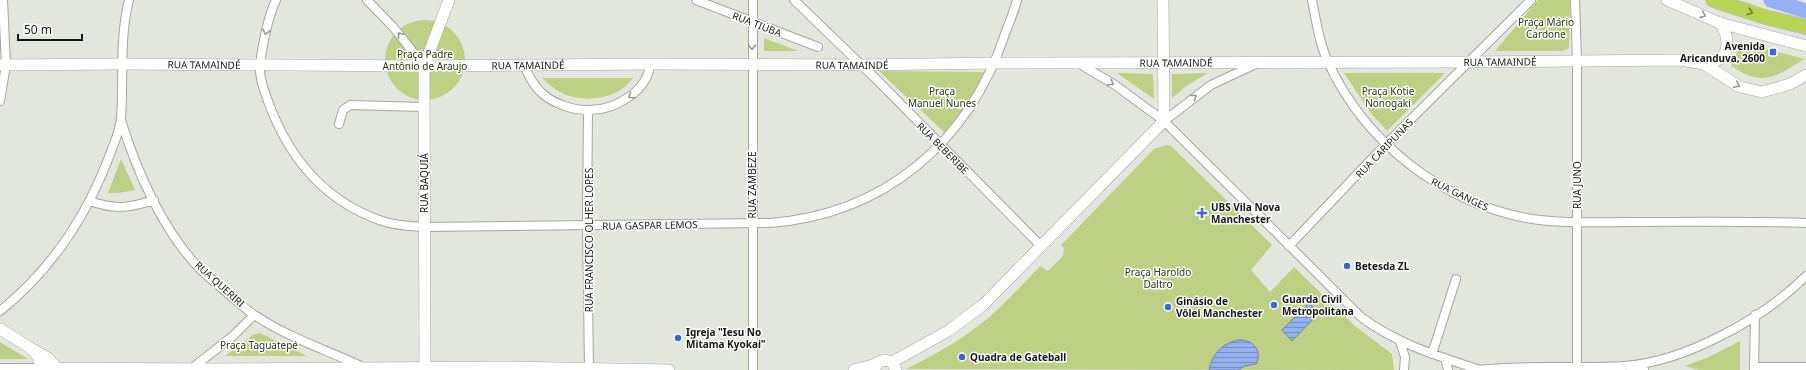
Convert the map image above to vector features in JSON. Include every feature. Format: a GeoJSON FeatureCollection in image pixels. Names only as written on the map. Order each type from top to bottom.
{"type":"FeatureCollection","features":[{"type":"Feature","properties":{"kind":"highway"},"geometry":{"type":"LineString","coordinates":[[1713,0],[1765,17],[1806,27]]}},
{"type":"Feature","properties":{"kind":"street"},"geometry":{"type":"LineString","coordinates":[[0,101],[3,65],[3,0]]}},
{"type":"Feature","properties":{"kind":"street"},"geometry":{"type":"LineString","coordinates":[[0,311],[34,280],[53,258],[74,229],[90,201],[112,149],[121,120],[124,26],[129,0]]}},
{"type":"Feature","properties":{"kind":"street"},"geometry":{"type":"LineString","coordinates":[[260,65],[269,22],[276,0]]}},
{"type":"Feature","properties":{"kind":"street"},"geometry":{"type":"LineString","coordinates":[[367,0],[394,28],[424,66]]}},
{"type":"Feature","properties":{"kind":"street","name":"RUA BAQUIÁ"},"geometry":{"type":"LineString","coordinates":[[425,369],[424,66],[449,0]]}},
{"type":"Feature","properties":{"kind":"street","name":"RUA TIÚBA"},"geometry":{"type":"LineString","coordinates":[[696,0],[818,47]]}},
{"type":"Feature","properties":{"kind":"street","name":"RUA ZAMBEZE"},"geometry":{"type":"LineString","coordinates":[[753,0],[753,370]]}},
{"type":"Feature","properties":{"kind":"street","name":"RUA BEBERIBE"},"geometry":{"type":"LineString","coordinates":[[794,0],[862,66],[1040,245]]}},
{"type":"Feature","properties":{"kind":"street","name":"RUA GASPAR LEMOS"},"geometry":{"type":"LineString","coordinates":[[260,65],[264,87],[276,123],[288,147],[312,177],[323,187],[366,215],[383,222],[399,226],[424,227],[752,224],[787,222],[839,210],[902,178],[920,165],[940,145],[970,107],[984,84],[994,63],[1017,0]]}},
{"type":"Feature","properties":{"kind":"street"},"geometry":{"type":"LineString","coordinates":[[1163,0],[1164,121]]}},
{"type":"Feature","properties":{"kind":"street","name":"RUA GANGES"},"geometry":{"type":"LineString","coordinates":[[1312,0],[1328,62],[1353,103],[1386,144],[1419,173],[1475,203],[1491,209],[1527,218],[1576,222],[1806,223]]}},
{"type":"Feature","properties":{"kind":"street","name":"RUA CARIPUNAS"},"geometry":{"type":"LineString","coordinates":[[1289,246],[1386,144],[1530,0]]}},
{"type":"Feature","properties":{"kind":"street","name":"RUA JUNO"},"geometry":{"type":"LineString","coordinates":[[1575,0],[1577,61],[1576,368]]}},
{"type":"Feature","properties":{"kind":"street"},"geometry":{"type":"LineString","coordinates":[[1667,0],[1720,23],[1806,46]]}},
{"type":"Feature","properties":{"kind":"street"},"geometry":{"type":"LineString","coordinates":[[1704,64],[1717,61],[1726,48],[1728,39],[1726,31],[1720,23]]}},
{"type":"Feature","properties":{"kind":"street","name":"RUA TAMAINDÉ"},"geometry":{"type":"LineString","coordinates":[[3,65],[122,64],[424,66],[650,64],[862,66],[994,63],[1680,60],[1704,64]]}},
{"type":"Feature","properties":{"kind":"street"},"geometry":{"type":"LineString","coordinates":[[854,370],[875,367],[882,360],[894,366],[961,322],[983,305],[1040,245],[1164,121],[1211,85],[1260,62]]}},
{"type":"Feature","properties":{"kind":"street"},"geometry":{"type":"LineString","coordinates":[[1077,63],[1115,85],[1164,121],[1361,317],[1400,342],[1480,370],[1625,366],[1659,360],[1688,350],[1740,325],[1796,286],[1806,276]]}},
{"type":"Feature","properties":{"kind":"street"},"geometry":{"type":"LineString","coordinates":[[524,65],[532,81],[544,95],[569,107],[588,111],[612,106],[637,91],[646,80],[650,64]]}},
{"type":"Feature","properties":{"kind":"street"},"geometry":{"type":"LineString","coordinates":[[1704,64],[1740,87],[1762,92],[1790,84],[1806,75]]}},
{"type":"Feature","properties":{"kind":"street"},"geometry":{"type":"LineString","coordinates":[[340,124],[343,110],[350,105],[424,107]]}},
{"type":"Feature","properties":{"kind":"street","name":"RUA FRANCISCO OLHER LOPES"},"geometry":{"type":"LineString","coordinates":[[588,111],[587,226],[589,369]]}},
{"type":"Feature","properties":{"kind":"street","name":"RUA QUERIRI"},"geometry":{"type":"LineString","coordinates":[[121,120],[132,151],[154,200],[175,236],[200,268],[254,315],[296,338],[367,369]]}},
{"type":"Feature","properties":{"kind":"street"},"geometry":{"type":"LineString","coordinates":[[90,201],[115,208],[127,207],[154,200]]}},
{"type":"Feature","properties":{"kind":"street"},"geometry":{"type":"LineString","coordinates":[[1432,354],[1456,279]]}},
{"type":"Feature","properties":{"kind":"street"},"geometry":{"type":"LineString","coordinates":[[191,369],[233,336],[254,315]]}},
{"type":"Feature","properties":{"kind":"street"},"geometry":{"type":"LineString","coordinates":[[1755,315],[1754,369],[1806,367]]}},
{"type":"Feature","properties":{"kind":"street"},"geometry":{"type":"LineString","coordinates":[[0,330],[48,358],[57,369]]}},
{"type":"Feature","properties":{"kind":"street"},"geometry":{"type":"LineString","coordinates":[[1400,342],[1405,357],[1404,370]]}},
{"type":"Feature","properties":{"kind":"street"},"geometry":{"type":"LineString","coordinates":[[32,349],[38,357],[42,368]]}},
{"type":"Feature","properties":{"kind":"street"},"geometry":{"type":"LineString","coordinates":[[1445,358],[1448,370]]}},
{"type":"Feature","properties":{"kind":"street"},"geometry":{"type":"LineString","coordinates":[[1625,366],[1644,370]]}},
{"type":"Feature","properties":{"kind":"street"},"geometry":{"type":"LineString","coordinates":[[0,368],[209,370],[504,367],[669,370]]}},
{"type":"Feature","properties":{"kind":"green space","name":"Praça Mário Cardone"},"geometry":{"type":"Polygon","coordinates":[[[1538,0],[1570,0],[1569,48],[1562,51],[1495,51],[1538,0]]]}},
{"type":"Feature","properties":{"kind":"green space","name":"Praça Padre Antônio de Araujo"},"geometry":{"type":"Polygon","coordinates":[[[425,20],[440,23],[453,32],[462,45],[465,60],[462,75],[453,88],[440,97],[425,100],[410,97],[397,88],[388,75],[385,60],[388,45],[397,32],[410,23],[425,20]]]}},
{"type":"Feature","properties":{"kind":"green space"},"geometry":{"type":"Polygon","coordinates":[[[764,38],[798,51],[764,51],[764,38]]]}},
{"type":"Feature","properties":{"kind":"green space"},"geometry":{"type":"Polygon","coordinates":[[[1741,43],[1805,59],[1770,77],[1753,77],[1731,66],[1741,43]]]}},
{"type":"Feature","properties":{"kind":"green space","name":"Praça Manuel Nunes"},"geometry":{"type":"Polygon","coordinates":[[[879,71],[984,72],[968,104],[945,133],[879,71]]]}},
{"type":"Feature","properties":{"kind":"green space"},"geometry":{"type":"Polygon","coordinates":[[[1117,73],[1153,74],[1154,99],[1117,73]]]}},
{"type":"Feature","properties":{"kind":"green space"},"geometry":{"type":"Polygon","coordinates":[[[1208,73],[1186,86],[1172,98],[1172,74],[1208,73]]]}},
{"type":"Feature","properties":{"kind":"green space","name":"Praça Kotie Nonogaki"},"geometry":{"type":"Polygon","coordinates":[[[1344,73],[1445,73],[1387,131],[1371,113],[1344,73]]]}},
{"type":"Feature","properties":{"kind":"green space"},"geometry":{"type":"Polygon","coordinates":[[[542,78],[633,78],[619,91],[600,98],[590,99],[562,93],[542,78]]]}},
{"type":"Feature","properties":{"kind":"green space","name":"Praça Haroldo Daltro"},"geometry":{"type":"Polygon","coordinates":[[[1166,145],[1171,146],[1272,245],[1251,270],[1270,292],[1294,267],[1355,326],[1392,354],[1394,370],[906,369],[928,358],[978,326],[1001,306],[1040,266],[1048,271],[1063,256],[1064,248],[1061,245],[1154,149],[1166,145]]]}},
{"type":"Feature","properties":{"kind":"green space"},"geometry":{"type":"Polygon","coordinates":[[[121,159],[135,190],[119,193],[108,193],[121,159]]]}},
{"type":"Feature","properties":{"kind":"green space","name":"Praça Taguatepé"},"geometry":{"type":"Polygon","coordinates":[[[260,333],[307,356],[225,356],[253,335],[260,333]]]}},
{"type":"Feature","properties":{"kind":"green space"},"geometry":{"type":"Polygon","coordinates":[[[1740,341],[1740,370],[1699,370],[1685,366],[1709,357],[1740,341]]]}},
{"type":"Feature","properties":{"kind":"green space"},"geometry":{"type":"Polygon","coordinates":[[[0,342],[28,359],[0,359],[0,342]]]}},
{"type":"Feature","properties":{"kind":"water"},"geometry":{"type":"Polygon","coordinates":[[[1309,303],[1319,313],[1292,341],[1282,330],[1309,303]]]}},
{"type":"Feature","properties":{"kind":"water"},"geometry":{"type":"Polygon","coordinates":[[[1245,340],[1256,347],[1258,359],[1256,364],[1245,366],[1238,370],[1209,370],[1210,364],[1219,350],[1228,343],[1245,340]]]}},
{"type":"Feature","properties":{"kind":"waterway"},"geometry":{"type":"LineString","coordinates":[[1771,0],[1806,11]]}},
{"type":"Feature","properties":{"kind":"place","name":"Avenida Aricanduva, 2600"},"geometry":{"type":"Point","coordinates":[1773,52]}},
{"type":"Feature","properties":{"kind":"place","name":"UBS Vila Nova Manchester"},"geometry":{"type":"Point","coordinates":[1202,213]}},
{"type":"Feature","properties":{"kind":"place","name":"Betesda ZL"},"geometry":{"type":"Point","coordinates":[1347,266]}},
{"type":"Feature","properties":{"kind":"place","name":"Guarda Civil Metropolitana"},"geometry":{"type":"Point","coordinates":[1274,305]}},
{"type":"Feature","properties":{"kind":"place","name":"Ginásio de Vôlei Manchester"},"geometry":{"type":"Point","coordinates":[1168,307]}},
{"type":"Feature","properties":{"kind":"place","name":"Igreja \"Iesu No Mitama Kyokai\""},"geometry":{"type":"Point","coordinates":[678,338]}},
{"type":"Feature","properties":{"kind":"place","name":"Quadra de Gateball"},"geometry":{"type":"Point","coordinates":[962,357]}}]}
